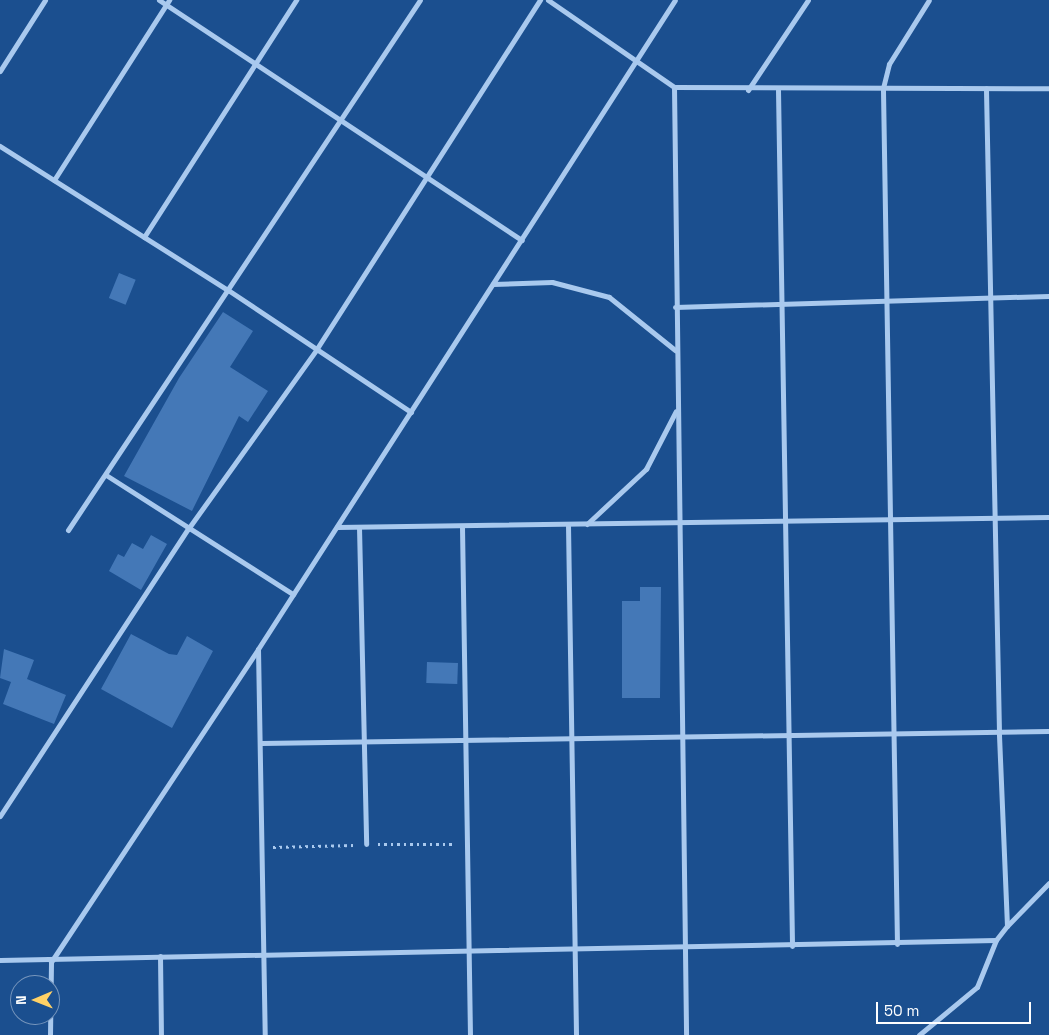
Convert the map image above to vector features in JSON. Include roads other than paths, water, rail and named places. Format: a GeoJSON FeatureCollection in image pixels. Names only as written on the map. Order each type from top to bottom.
{"type":"FeatureCollection","features":[{"type":"Feature","properties":{"kind":"street"},"geometry":{"type":"LineString","coordinates":[[0,71],[45,0]]}},
{"type":"Feature","properties":{"kind":"street"},"geometry":{"type":"LineString","coordinates":[[159,0],[167,2],[254,65],[344,120],[426,178],[522,240]]}},
{"type":"Feature","properties":{"kind":"street"},"geometry":{"type":"LineString","coordinates":[[144,237],[296,0]]}},
{"type":"Feature","properties":{"kind":"street"},"geometry":{"type":"LineString","coordinates":[[68,530],[344,120],[420,0]]}},
{"type":"Feature","properties":{"kind":"street"},"geometry":{"type":"LineString","coordinates":[[0,816],[188,529],[316,350],[540,0]]}},
{"type":"Feature","properties":{"kind":"street"},"geometry":{"type":"LineString","coordinates":[[548,0],[637,58],[674,87],[748,90],[1049,88]]}},
{"type":"Feature","properties":{"kind":"street"},"geometry":{"type":"LineString","coordinates":[[50,1035],[51,962],[258,649],[675,0]]}},
{"type":"Feature","properties":{"kind":"street"},"geometry":{"type":"LineString","coordinates":[[748,90],[808,0]]}},
{"type":"Feature","properties":{"kind":"street"},"geometry":{"type":"LineString","coordinates":[[897,944],[884,88],[888,64],[929,0]]}},
{"type":"Feature","properties":{"kind":"street"},"geometry":{"type":"LineString","coordinates":[[54,180],[167,2]]}},
{"type":"Feature","properties":{"kind":"street"},"geometry":{"type":"LineString","coordinates":[[674,87],[675,350],[686,1035]]}},
{"type":"Feature","properties":{"kind":"street"},"geometry":{"type":"LineString","coordinates":[[986,88],[992,296],[999,732],[1007,926]]}},
{"type":"Feature","properties":{"kind":"street"},"geometry":{"type":"LineString","coordinates":[[778,90],[792,946]]}},
{"type":"Feature","properties":{"kind":"street"},"geometry":{"type":"LineString","coordinates":[[0,146],[228,290],[411,412]]}},
{"type":"Feature","properties":{"kind":"street"},"geometry":{"type":"LineString","coordinates":[[493,284],[552,282],[609,297],[675,350]]}},
{"type":"Feature","properties":{"kind":"street"},"geometry":{"type":"LineString","coordinates":[[675,307],[782,305],[887,299],[1049,296]]}},
{"type":"Feature","properties":{"kind":"street"},"geometry":{"type":"LineString","coordinates":[[587,525],[646,469],[676,410]]}},
{"type":"Feature","properties":{"kind":"street"},"geometry":{"type":"LineString","coordinates":[[106,475],[188,529],[293,594]]}},
{"type":"Feature","properties":{"kind":"street"},"geometry":{"type":"LineString","coordinates":[[337,527],[587,525],[1049,517]]}},
{"type":"Feature","properties":{"kind":"street"},"geometry":{"type":"LineString","coordinates":[[568,525],[576,1035]]}},
{"type":"Feature","properties":{"kind":"street"},"geometry":{"type":"LineString","coordinates":[[462,526],[470,1035]]}},
{"type":"Feature","properties":{"kind":"street"},"geometry":{"type":"LineString","coordinates":[[359,527],[366,844]]}},
{"type":"Feature","properties":{"kind":"street"},"geometry":{"type":"LineString","coordinates":[[258,649],[265,1035]]}},
{"type":"Feature","properties":{"kind":"street"},"geometry":{"type":"LineString","coordinates":[[261,743],[1049,731]]}},
{"type":"Feature","properties":{"kind":"street"},"geometry":{"type":"LineString","coordinates":[[919,1035],[977,987],[996,940],[1049,883]]}},
{"type":"Feature","properties":{"kind":"street"},"geometry":{"type":"LineString","coordinates":[[0,960],[51,962],[160,956],[897,944],[996,940]]}},
{"type":"Feature","properties":{"kind":"street"},"geometry":{"type":"LineString","coordinates":[[160,956],[161,1035]]}}]}
